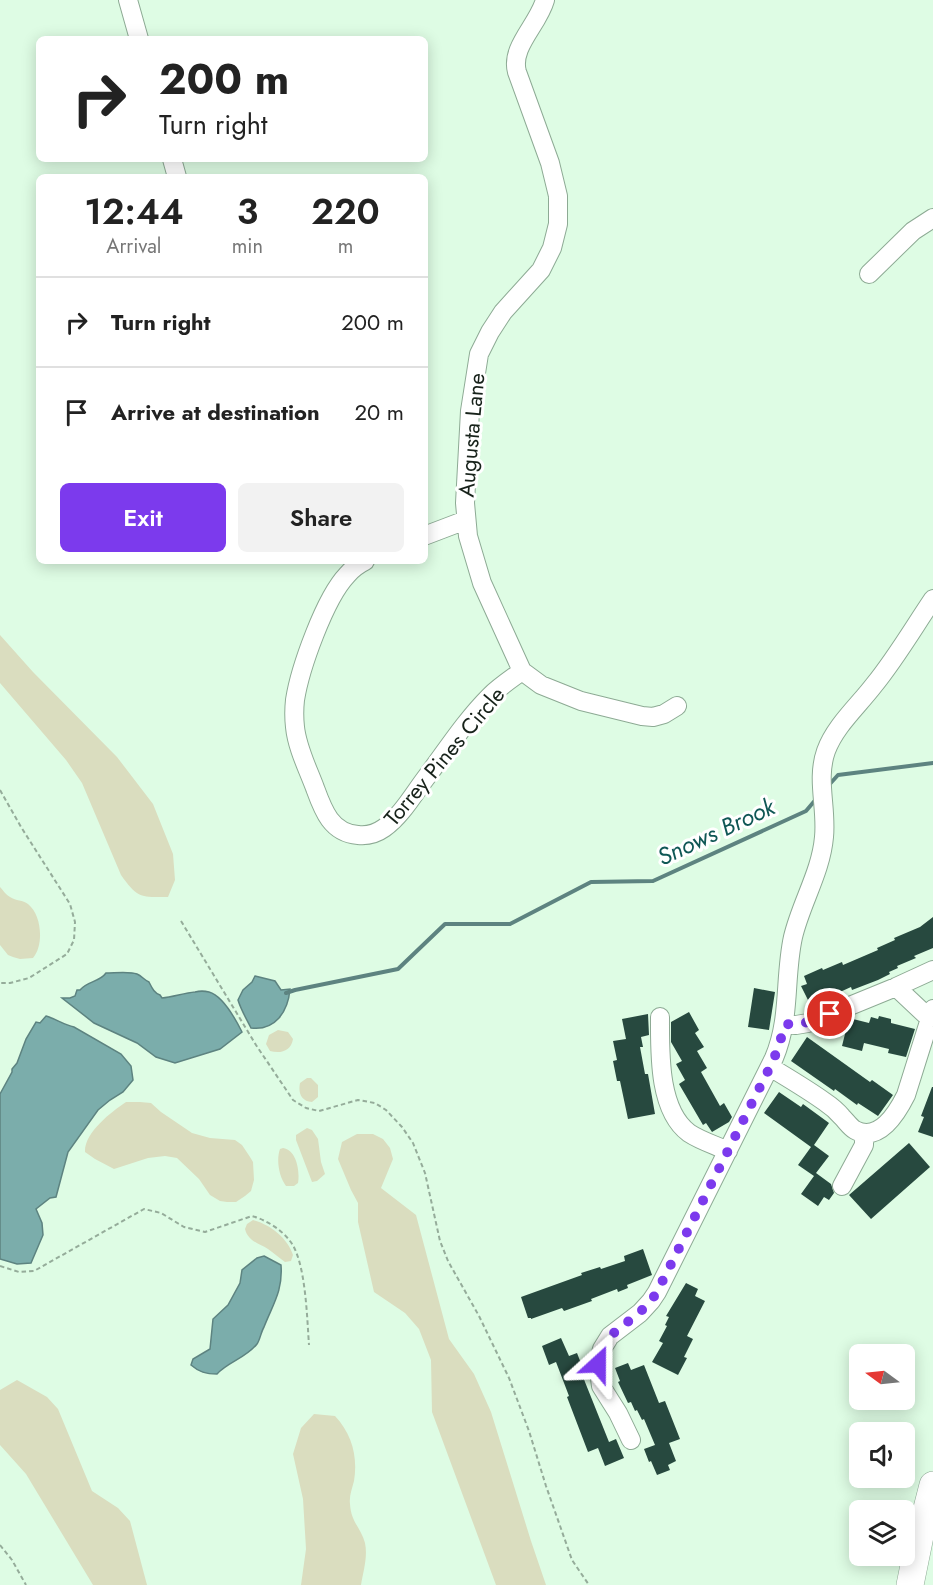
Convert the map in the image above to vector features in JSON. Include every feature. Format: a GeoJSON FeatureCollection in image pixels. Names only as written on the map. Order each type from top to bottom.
{"type":"FeatureCollection","features":[{"type":"Feature","properties":{"kind":"highway"},"geometry":{"type":"LineString","coordinates":[[910,1585],[933,1485]]}},
{"type":"Feature","properties":{"kind":"street"},"geometry":{"type":"LineString","coordinates":[[128,0],[138,36]]}},
{"type":"Feature","properties":{"kind":"street","name":"Augusta Lane"},"geometry":{"type":"LineString","coordinates":[[522,671],[482,583],[468,536],[465,503],[470,411],[479,354],[503,312],[542,270],[552,248],[558,224],[558,196],[550,163],[517,72],[516,63],[517,53],[538,17],[544,0]]}},
{"type":"Feature","properties":{"kind":"street"},"geometry":{"type":"LineString","coordinates":[[869,274],[913,231],[933,218]]}},
{"type":"Feature","properties":{"kind":"street"},"geometry":{"type":"LineString","coordinates":[[428,534],[466,520]]}},
{"type":"Feature","properties":{"kind":"street","name":"Torrey Pines Circle"},"geometry":{"type":"LineString","coordinates":[[361,564],[347,574],[329,604],[302,671],[295,703],[295,731],[298,743],[324,810],[328,818],[338,827],[357,835],[375,833],[384,829],[404,808],[462,729],[489,697],[522,671]]}},
{"type":"Feature","properties":{"kind":"street"},"geometry":{"type":"LineString","coordinates":[[631,1440],[602,1386],[598,1364],[602,1350],[610,1336],[640,1312],[657,1292],[778,1049],[785,1024],[789,967],[794,936],[819,863],[824,839],[821,784],[823,761],[837,730],[883,674],[933,598]]}},
{"type":"Feature","properties":{"kind":"street"},"geometry":{"type":"LineString","coordinates":[[522,671],[562,694],[642,716],[653,717],[664,714],[676,706]]}},
{"type":"Feature","properties":{"kind":"street"},"geometry":{"type":"LineString","coordinates":[[785,1024],[808,1023],[933,970]]}},
{"type":"Feature","properties":{"kind":"street"},"geometry":{"type":"LineString","coordinates":[[770,1067],[834,1109],[855,1130],[864,1133],[874,1132],[884,1127],[897,1113],[906,1095],[931,1013],[896,987]]}},
{"type":"Feature","properties":{"kind":"street"},"geometry":{"type":"LineString","coordinates":[[660,1017],[660,1055],[672,1112],[688,1132],[700,1140],[728,1151]]}},
{"type":"Feature","properties":{"kind":"street"},"geometry":{"type":"LineString","coordinates":[[842,1186],[864,1145],[864,1133]]}},
{"type":"Feature","properties":{"kind":"path"},"geometry":{"type":"LineString","coordinates":[[0,790],[26,836],[70,904],[75,922],[74,940],[67,954],[29,978],[0,983]]}},
{"type":"Feature","properties":{"kind":"path"},"geometry":{"type":"LineString","coordinates":[[181,921],[256,1045],[293,1100],[306,1108],[319,1111],[358,1100],[375,1103],[386,1110],[413,1143],[425,1173],[440,1241],[448,1261],[479,1316],[509,1378],[572,1560],[589,1585]]}},
{"type":"Feature","properties":{"kind":"path"},"geometry":{"type":"LineString","coordinates":[[0,1266],[19,1272],[34,1271],[144,1209],[161,1212],[184,1227],[205,1232],[252,1216],[260,1218],[276,1228],[290,1241],[297,1252],[305,1290],[309,1345]]}},
{"type":"Feature","properties":{"kind":"path"},"geometry":{"type":"LineString","coordinates":[[0,1545],[12,1560],[26,1585]]}},
{"type":"Feature","properties":{"kind":"green space"},"geometry":{"type":"Polygon","coordinates":[[[0,635],[117,757],[153,804],[173,854],[175,880],[168,897],[152,897],[136,893],[121,875],[82,783],[66,760],[0,683],[0,635]]]}},
{"type":"Feature","properties":{"kind":"green space"},"geometry":{"type":"Polygon","coordinates":[[[0,887],[12,898],[28,904],[36,915],[40,938],[33,958],[13,957],[8,955],[0,945],[0,887]]]}},
{"type":"Feature","properties":{"kind":"green space"},"geometry":{"type":"Polygon","coordinates":[[[278,1030],[288,1032],[293,1039],[292,1043],[285,1051],[270,1051],[266,1044],[269,1035],[278,1030]]]}},
{"type":"Feature","properties":{"kind":"green space"},"geometry":{"type":"Polygon","coordinates":[[[311,1078],[318,1085],[318,1097],[312,1102],[305,1100],[299,1090],[300,1083],[311,1078]]]}},
{"type":"Feature","properties":{"kind":"green space"},"geometry":{"type":"Polygon","coordinates":[[[126,1102],[151,1103],[192,1133],[210,1138],[235,1140],[242,1145],[253,1162],[254,1180],[251,1191],[236,1202],[220,1201],[210,1195],[199,1179],[177,1158],[165,1156],[148,1158],[114,1169],[85,1152],[94,1130],[106,1117],[126,1102]]]}},
{"type":"Feature","properties":{"kind":"green space"},"geometry":{"type":"Polygon","coordinates":[[[307,1128],[312,1130],[318,1139],[325,1174],[312,1182],[296,1140],[296,1135],[307,1128]]]}},
{"type":"Feature","properties":{"kind":"green space"},"geometry":{"type":"Polygon","coordinates":[[[357,1134],[373,1134],[383,1139],[390,1148],[393,1159],[381,1188],[416,1215],[449,1339],[474,1374],[491,1412],[546,1585],[496,1585],[432,1412],[431,1360],[419,1329],[405,1313],[374,1292],[358,1222],[358,1203],[338,1159],[342,1142],[357,1134]]]}},
{"type":"Feature","properties":{"kind":"green space"},"geometry":{"type":"Polygon","coordinates":[[[283,1148],[292,1153],[298,1168],[298,1183],[294,1186],[286,1186],[280,1173],[279,1153],[283,1148]]]}},
{"type":"Feature","properties":{"kind":"green space"},"geometry":{"type":"Polygon","coordinates":[[[253,1220],[271,1228],[287,1243],[293,1255],[291,1261],[285,1262],[248,1236],[245,1229],[247,1224],[253,1220]]]}},
{"type":"Feature","properties":{"kind":"green space"},"geometry":{"type":"Polygon","coordinates":[[[17,1380],[47,1397],[58,1409],[92,1491],[118,1508],[130,1521],[147,1585],[93,1585],[26,1474],[0,1445],[0,1390],[17,1380]]]}},
{"type":"Feature","properties":{"kind":"green space"},"geometry":{"type":"Polygon","coordinates":[[[314,1414],[335,1416],[350,1438],[355,1463],[350,1498],[351,1510],[366,1548],[361,1585],[301,1585],[306,1549],[303,1499],[293,1454],[301,1428],[314,1414]]]}},
{"type":"Feature","properties":{"kind":"water"},"geometry":{"type":"Polygon","coordinates":[[[106,973],[137,974],[149,982],[153,990],[162,998],[198,991],[214,994],[233,1015],[242,1032],[220,1049],[175,1063],[156,1057],[137,1043],[94,1023],[62,998],[75,996],[77,990],[106,973]]]}},
{"type":"Feature","properties":{"kind":"water"},"geometry":{"type":"Polygon","coordinates":[[[255,976],[275,981],[281,990],[290,989],[286,1005],[279,1018],[267,1026],[251,1028],[238,1000],[255,976]]]}},
{"type":"Feature","properties":{"kind":"water"},"geometry":{"type":"Polygon","coordinates":[[[46,1016],[74,1027],[121,1054],[131,1066],[133,1080],[123,1092],[98,1110],[68,1152],[56,1197],[50,1198],[36,1209],[42,1223],[43,1235],[31,1263],[17,1264],[0,1259],[0,1094],[36,1022],[40,1023],[46,1016]]]}},
{"type":"Feature","properties":{"kind":"water"},"geometry":{"type":"Polygon","coordinates":[[[264,1256],[281,1265],[281,1274],[277,1297],[258,1342],[248,1353],[217,1374],[197,1369],[191,1365],[193,1359],[210,1349],[213,1319],[228,1305],[240,1283],[242,1270],[257,1258],[264,1256]]]}},
{"type":"Feature","properties":{"kind":"building"},"geometry":{"type":"Polygon","coordinates":[[[933,917],[933,948],[914,956],[916,958],[897,966],[898,968],[889,972],[890,974],[878,980],[852,990],[851,987],[821,998],[820,995],[808,1000],[801,986],[807,984],[804,976],[842,962],[843,965],[878,950],[877,948],[920,927],[933,917]]]}},
{"type":"Feature","properties":{"kind":"building"},"geometry":{"type":"Polygon","coordinates":[[[754,988],[775,992],[769,1030],[748,1027],[754,988]]]}},
{"type":"Feature","properties":{"kind":"building"},"geometry":{"type":"Polygon","coordinates":[[[689,1012],[699,1030],[695,1033],[704,1047],[697,1051],[707,1068],[701,1072],[720,1106],[724,1103],[732,1117],[729,1122],[712,1132],[706,1123],[703,1125],[679,1084],[685,1080],[676,1064],[682,1061],[671,1042],[671,1022],[689,1012]]]}},
{"type":"Feature","properties":{"kind":"building"},"geometry":{"type":"Polygon","coordinates":[[[648,1014],[649,1035],[641,1037],[643,1047],[640,1047],[645,1074],[648,1074],[655,1114],[628,1119],[613,1061],[617,1060],[613,1041],[626,1039],[622,1019],[648,1014]]]}},
{"type":"Feature","properties":{"kind":"building"},"geometry":{"type":"Polygon","coordinates":[[[879,1016],[891,1019],[891,1023],[915,1029],[906,1057],[888,1053],[889,1049],[864,1043],[862,1051],[842,1046],[849,1018],[869,1023],[871,1017],[878,1019],[879,1016]]]}},
{"type":"Feature","properties":{"kind":"building"},"geometry":{"type":"Polygon","coordinates":[[[807,1037],[870,1082],[872,1080],[893,1095],[878,1116],[858,1103],[857,1105],[835,1089],[834,1091],[791,1061],[807,1037]]]}},
{"type":"Feature","properties":{"kind":"building"},"geometry":{"type":"Polygon","coordinates":[[[932,1087],[933,1137],[918,1132],[924,1117],[921,1116],[932,1087]]]}},
{"type":"Feature","properties":{"kind":"building"},"geometry":{"type":"Polygon","coordinates":[[[779,1092],[801,1107],[803,1104],[829,1123],[814,1145],[829,1156],[816,1173],[831,1184],[834,1193],[829,1200],[824,1197],[818,1206],[801,1194],[814,1176],[798,1165],[811,1147],[764,1113],[779,1092]]]}},
{"type":"Feature","properties":{"kind":"building"},"geometry":{"type":"Polygon","coordinates":[[[909,1143],[930,1167],[871,1219],[849,1195],[909,1143]]]}},
{"type":"Feature","properties":{"kind":"building"},"geometry":{"type":"Polygon","coordinates":[[[643,1249],[652,1275],[627,1285],[628,1288],[618,1292],[617,1289],[564,1311],[562,1308],[531,1319],[528,1318],[521,1297],[582,1275],[581,1273],[625,1261],[624,1256],[643,1249]]]}},
{"type":"Feature","properties":{"kind":"building"},"geometry":{"type":"Polygon","coordinates":[[[686,1283],[698,1289],[695,1296],[705,1301],[687,1336],[693,1339],[678,1375],[652,1362],[663,1343],[659,1341],[667,1326],[665,1325],[669,1317],[666,1316],[686,1283]]]}},
{"type":"Feature","properties":{"kind":"building"},"geometry":{"type":"Polygon","coordinates":[[[561,1338],[569,1356],[577,1353],[584,1371],[581,1372],[609,1442],[616,1439],[624,1458],[605,1466],[598,1448],[588,1452],[556,1362],[549,1365],[542,1346],[561,1338]]]}},
{"type":"Feature","properties":{"kind":"building"},"geometry":{"type":"Polygon","coordinates":[[[628,1363],[631,1370],[644,1365],[659,1403],[665,1401],[680,1439],[669,1443],[676,1461],[668,1465],[670,1470],[657,1475],[644,1449],[655,1445],[644,1419],[642,1420],[637,1410],[635,1411],[631,1402],[628,1403],[618,1382],[620,1381],[615,1368],[628,1363]]]}},
{"type":"Feature","properties":{"kind":"waterway","name":"Snows Brook"},"geometry":{"type":"LineString","coordinates":[[828,786],[838,775],[933,763]]}},
{"type":"Feature","properties":{"kind":"waterway","name":"Snows Brook"},"geometry":{"type":"LineString","coordinates":[[286,993],[398,969],[445,924],[510,924],[591,882],[653,881],[806,811],[817,798]]}},
{"type":"Feature","properties":{"kind":"route"},"geometry":{"type":"LineString","coordinates":[[598,1364],[602,1350],[610,1336],[640,1312],[657,1292],[770,1067],[785,1024],[808,1023],[830,1014]]}}]}
